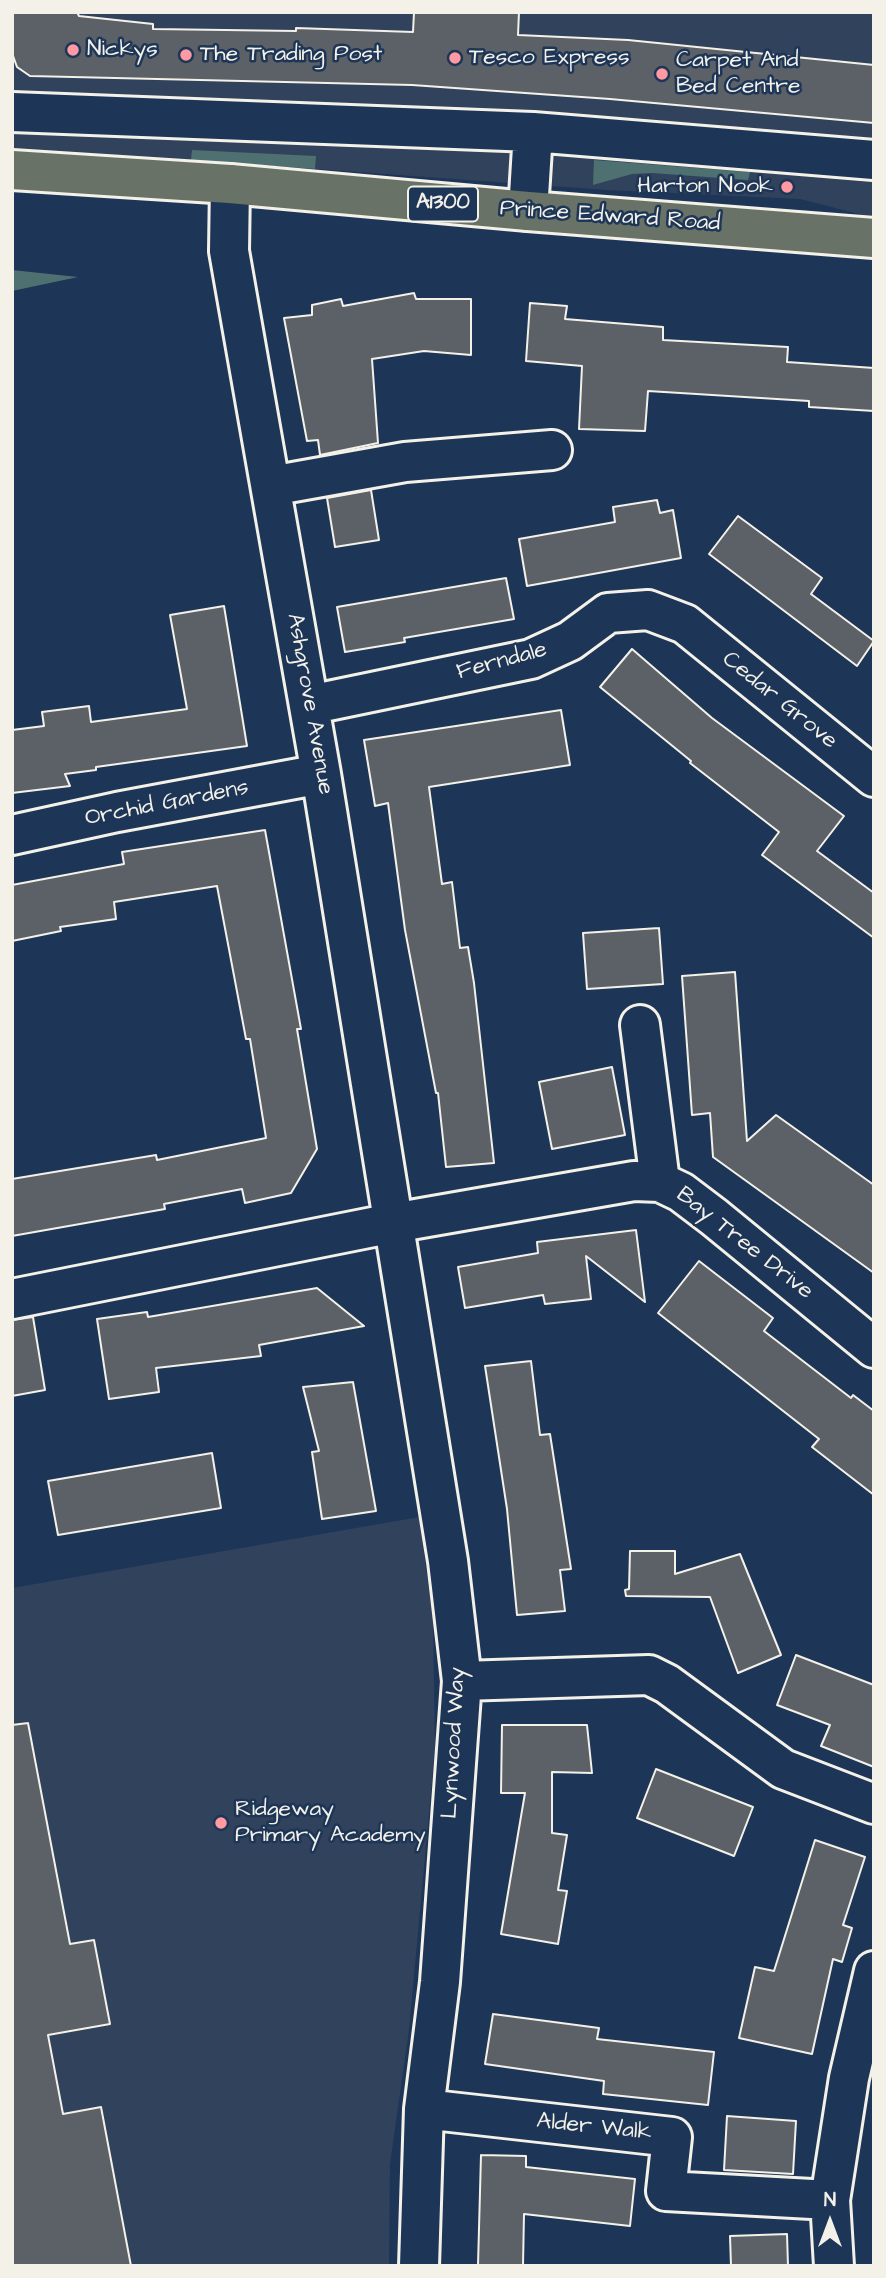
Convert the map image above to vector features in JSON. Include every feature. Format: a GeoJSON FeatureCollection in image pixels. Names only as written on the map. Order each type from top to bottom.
{"type":"FeatureCollection","features":[{"type":"Feature","properties":{"kind":"main road","name":"Prince Edward Road"},"geometry":{"type":"LineString","coordinates":[[12,170],[230,184],[528,212],[874,238]]}},
{"type":"Feature","properties":{"kind":"street"},"geometry":{"type":"LineString","coordinates":[[12,112],[533,132],[874,160]]}},
{"type":"Feature","properties":{"kind":"street"},"geometry":{"type":"LineString","coordinates":[[528,212],[533,132]]}},
{"type":"Feature","properties":{"kind":"street","name":"Ashgrove Avenue"},"geometry":{"type":"LineString","coordinates":[[230,184],[229,251],[321,774],[393,1223]]}},
{"type":"Feature","properties":{"kind":"street"},"geometry":{"type":"LineString","coordinates":[[271,486],[405,462],[552,450]]}},
{"type":"Feature","properties":{"kind":"street","name":"Ferndale"},"geometry":{"type":"LineString","coordinates":[[309,705],[531,659],[570,641],[607,613],[648,610],[685,624]]}},
{"type":"Feature","properties":{"kind":"street","name":"Cedar Grove"},"geometry":{"type":"LineString","coordinates":[[685,624],[874,777]]}},
{"type":"Feature","properties":{"kind":"street","name":"Orchid Gardens"},"geometry":{"type":"LineString","coordinates":[[12,835],[117,812],[321,774]]}},
{"type":"Feature","properties":{"kind":"street"},"geometry":{"type":"LineString","coordinates":[[640,1025],[660,1182]]}},
{"type":"Feature","properties":{"kind":"street","name":"Bay Tree Drive"},"geometry":{"type":"LineString","coordinates":[[12,1299],[393,1223],[634,1181],[660,1182],[681,1192],[714,1217],[874,1348]]}},
{"type":"Feature","properties":{"kind":"street","name":"Lynwood Way"},"geometry":{"type":"LineString","coordinates":[[393,1223],[448,1561],[461,1681],[440,1982],[424,2109],[419,2266]]}},
{"type":"Feature","properties":{"kind":"street"},"geometry":{"type":"LineString","coordinates":[[461,1681],[649,1675],[667,1684],[783,1769],[874,1804]]}},
{"type":"Feature","properties":{"kind":"street"},"geometry":{"type":"LineString","coordinates":[[834,2266],[830,2200],[849,2078],[874,1971]]}},
{"type":"Feature","properties":{"kind":"street","name":"Alder Walk"},"geometry":{"type":"LineString","coordinates":[[424,2109],[672,2137],[666,2191],[830,2200]]}},
{"type":"Feature","properties":{"kind":"shaded area"},"geometry":{"type":"Polygon","coordinates":[[[12,12],[874,12],[874,218],[800,199],[606,190],[191,160],[12,152],[12,12]]]}},
{"type":"Feature","properties":{"kind":"shaded area","name":"Ridgeway Primary Academy"},"geometry":{"type":"Polygon","coordinates":[[[419,1517],[433,1619],[435,1749],[409,2030],[390,2164],[389,2266],[12,2266],[12,1588],[419,1517]]]}},
{"type":"Feature","properties":{"kind":"green space"},"geometry":{"type":"Polygon","coordinates":[[[192,150],[316,156],[315,169],[191,160],[192,150]]]}},
{"type":"Feature","properties":{"kind":"green space"},"geometry":{"type":"Polygon","coordinates":[[[594,160],[750,172],[748,180],[652,173],[632,174],[593,185],[594,160]]]}},
{"type":"Feature","properties":{"kind":"green space"},"geometry":{"type":"Polygon","coordinates":[[[12,270],[78,277],[12,291],[12,270]]]}},
{"type":"Feature","properties":{"kind":"building"},"geometry":{"type":"Polygon","coordinates":[[[12,12],[77,12],[79,16],[153,24],[153,29],[296,31],[296,28],[413,32],[414,12],[519,12],[518,35],[628,40],[874,65],[874,123],[610,99],[412,85],[30,76],[17,67],[12,53],[12,12]]]}},
{"type":"Feature","properties":{"kind":"building"},"geometry":{"type":"Polygon","coordinates":[[[414,293],[416,299],[471,299],[471,355],[424,351],[372,359],[378,443],[320,455],[318,440],[307,441],[284,318],[312,315],[312,305],[341,299],[343,306],[414,293]]]}},
{"type":"Feature","properties":{"kind":"building"},"geometry":{"type":"Polygon","coordinates":[[[530,303],[567,306],[565,319],[663,327],[663,340],[788,347],[787,362],[874,368],[874,411],[809,407],[809,401],[648,391],[645,431],[579,429],[582,366],[526,361],[530,303]]]}},
{"type":"Feature","properties":{"kind":"building"},"geometry":{"type":"Polygon","coordinates":[[[371,490],[379,540],[335,547],[327,498],[371,490]]]}},
{"type":"Feature","properties":{"kind":"building"},"geometry":{"type":"Polygon","coordinates":[[[657,500],[660,513],[673,510],[681,558],[527,586],[519,539],[615,522],[613,507],[657,500]]]}},
{"type":"Feature","properties":{"kind":"building"},"geometry":{"type":"Polygon","coordinates":[[[738,516],[822,578],[811,594],[874,641],[857,666],[709,554],[738,516]]]}},
{"type":"Feature","properties":{"kind":"building"},"geometry":{"type":"Polygon","coordinates":[[[506,578],[514,619],[404,638],[405,642],[345,652],[337,607],[506,578]]]}},
{"type":"Feature","properties":{"kind":"building"},"geometry":{"type":"Polygon","coordinates":[[[224,606],[247,746],[96,767],[96,770],[65,774],[70,786],[12,793],[12,730],[44,726],[42,712],[89,706],[91,722],[187,709],[170,615],[224,606]]]}},
{"type":"Feature","properties":{"kind":"building"},"geometry":{"type":"Polygon","coordinates":[[[632,649],[712,718],[844,816],[817,851],[874,893],[874,938],[762,855],[779,832],[690,763],[691,761],[600,687],[632,649]]]}},
{"type":"Feature","properties":{"kind":"building"},"geometry":{"type":"Polygon","coordinates":[[[561,710],[570,765],[429,787],[442,884],[452,882],[460,948],[468,947],[494,1163],[446,1167],[438,1093],[405,930],[388,803],[375,806],[364,740],[561,710]]]}},
{"type":"Feature","properties":{"kind":"building"},"geometry":{"type":"Polygon","coordinates":[[[265,830],[301,1029],[297,1029],[317,1149],[291,1193],[245,1203],[242,1189],[164,1204],[165,1209],[12,1236],[12,1179],[156,1155],[157,1160],[266,1138],[250,1039],[246,1039],[217,886],[114,902],[116,919],[60,927],[61,931],[12,941],[12,885],[124,864],[122,852],[265,830]]]}},
{"type":"Feature","properties":{"kind":"building"},"geometry":{"type":"Polygon","coordinates":[[[659,928],[663,984],[587,989],[583,933],[659,928]]]}},
{"type":"Feature","properties":{"kind":"building"},"geometry":{"type":"Polygon","coordinates":[[[735,972],[747,1141],[776,1115],[874,1185],[874,1273],[713,1157],[710,1113],[692,1115],[682,976],[735,972]]]}},
{"type":"Feature","properties":{"kind":"building"},"geometry":{"type":"Polygon","coordinates":[[[612,1067],[625,1135],[552,1149],[539,1082],[612,1067]]]}},
{"type":"Feature","properties":{"kind":"building"},"geometry":{"type":"Polygon","coordinates":[[[636,1230],[645,1302],[586,1256],[591,1299],[545,1304],[543,1295],[465,1308],[458,1267],[538,1253],[537,1242],[636,1230]]]}},
{"type":"Feature","properties":{"kind":"building"},"geometry":{"type":"Polygon","coordinates":[[[699,1261],[773,1318],[764,1331],[851,1398],[853,1395],[874,1411],[874,1495],[812,1447],[819,1439],[658,1313],[699,1261]]]}},
{"type":"Feature","properties":{"kind":"building"},"geometry":{"type":"Polygon","coordinates":[[[317,1288],[364,1326],[259,1345],[261,1356],[156,1368],[159,1392],[109,1399],[97,1319],[147,1312],[148,1317],[317,1288]]]}},
{"type":"Feature","properties":{"kind":"building"},"geometry":{"type":"Polygon","coordinates":[[[33,1317],[45,1390],[12,1396],[12,1320],[33,1317]]]}},
{"type":"Feature","properties":{"kind":"building"},"geometry":{"type":"Polygon","coordinates":[[[531,1361],[540,1435],[550,1434],[571,1569],[560,1570],[565,1611],[517,1615],[507,1509],[485,1366],[531,1361]]]}},
{"type":"Feature","properties":{"kind":"building"},"geometry":{"type":"Polygon","coordinates":[[[353,1382],[376,1511],[322,1519],[312,1452],[319,1451],[303,1387],[353,1382]]]}},
{"type":"Feature","properties":{"kind":"building"},"geometry":{"type":"Polygon","coordinates":[[[212,1453],[221,1508],[58,1535],[48,1481],[212,1453]]]}},
{"type":"Feature","properties":{"kind":"building"},"geometry":{"type":"Polygon","coordinates":[[[630,1551],[675,1551],[675,1574],[740,1554],[781,1655],[738,1673],[710,1597],[626,1596],[625,1590],[629,1589],[630,1551]]]}},
{"type":"Feature","properties":{"kind":"building"},"geometry":{"type":"Polygon","coordinates":[[[796,1655],[874,1685],[874,1767],[821,1746],[830,1725],[777,1705],[796,1655]]]}},
{"type":"Feature","properties":{"kind":"building"},"geometry":{"type":"Polygon","coordinates":[[[28,1723],[70,1944],[94,1940],[110,2024],[48,2035],[63,2114],[101,2107],[131,2266],[12,2266],[12,1725],[28,1723]]]}},
{"type":"Feature","properties":{"kind":"building"},"geometry":{"type":"Polygon","coordinates":[[[502,1725],[587,1725],[592,1773],[552,1772],[552,1833],[567,1835],[558,1890],[567,1891],[558,1944],[501,1934],[525,1793],[501,1793],[502,1725]]]}},
{"type":"Feature","properties":{"kind":"building"},"geometry":{"type":"Polygon","coordinates":[[[656,1769],[753,1807],[734,1856],[637,1818],[656,1769]]]}},
{"type":"Feature","properties":{"kind":"building"},"geometry":{"type":"Polygon","coordinates":[[[815,1840],[865,1857],[843,1925],[852,1928],[842,1962],[833,1959],[812,2054],[739,2038],[755,1967],[774,1971],[815,1840]]]}},
{"type":"Feature","properties":{"kind":"building"},"geometry":{"type":"Polygon","coordinates":[[[493,2014],[599,2028],[597,2039],[714,2052],[708,2105],[603,2094],[604,2081],[485,2064],[493,2014]]]}},
{"type":"Feature","properties":{"kind":"building"},"geometry":{"type":"Polygon","coordinates":[[[727,2116],[796,2121],[793,2174],[724,2170],[727,2116]]]}},
{"type":"Feature","properties":{"kind":"building"},"geometry":{"type":"Polygon","coordinates":[[[481,2155],[526,2156],[526,2167],[635,2179],[630,2226],[524,2214],[523,2266],[478,2265],[481,2155]]]}},
{"type":"Feature","properties":{"kind":"building"},"geometry":{"type":"Polygon","coordinates":[[[787,2234],[788,2266],[731,2266],[730,2236],[787,2234]]]}},
{"type":"Feature","properties":{"kind":"place","name":"Nickys"},"geometry":{"type":"Point","coordinates":[73,50]}},
{"type":"Feature","properties":{"kind":"place","name":"The Trading Post"},"geometry":{"type":"Point","coordinates":[186,55]}},
{"type":"Feature","properties":{"kind":"place","name":"Tesco Express"},"geometry":{"type":"Point","coordinates":[455,58]}},
{"type":"Feature","properties":{"kind":"place","name":"Carpet And Bed Centre"},"geometry":{"type":"Point","coordinates":[662,74]}},
{"type":"Feature","properties":{"kind":"place","name":"Harton Nook"},"geometry":{"type":"Point","coordinates":[787,187]}},
{"type":"Feature","properties":{"kind":"place","name":"Ridgeway Primary Academy"},"geometry":{"type":"Point","coordinates":[221,1823]}}]}
